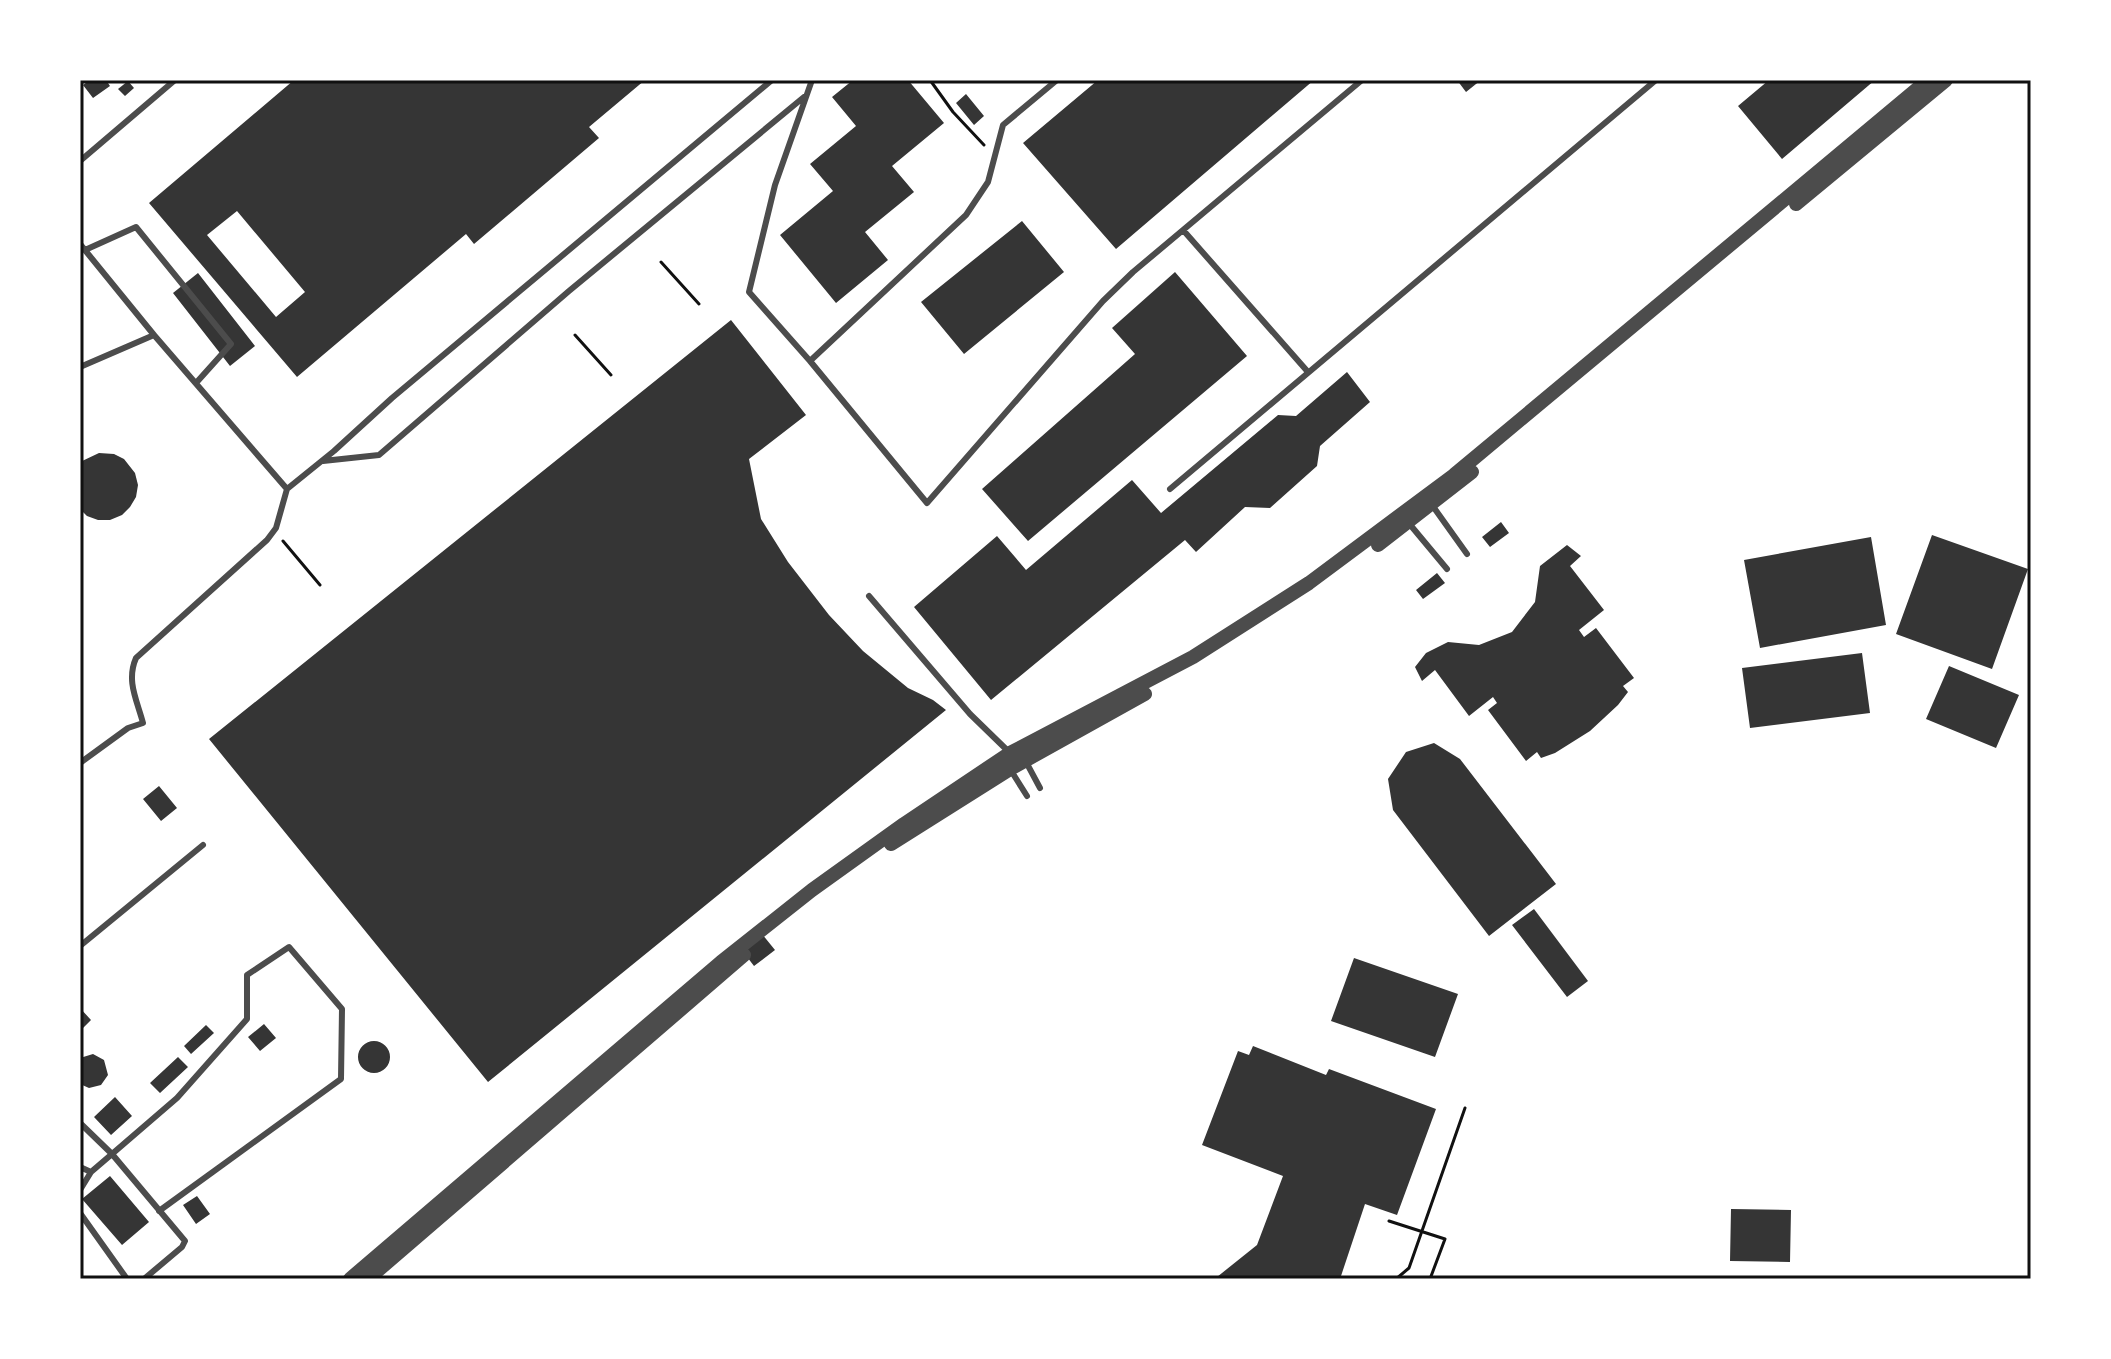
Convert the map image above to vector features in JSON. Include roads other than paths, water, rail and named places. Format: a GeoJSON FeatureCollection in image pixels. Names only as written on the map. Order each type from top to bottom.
{"type":"FeatureCollection","features":[{"type":"Feature","properties":{"kind":"street"},"geometry":{"type":"LineString","coordinates":[[1429,501],[1928,80]]}},
{"type":"Feature","properties":{"kind":"street"},"geometry":{"type":"LineString","coordinates":[[368,1279],[769,933],[910,831],[1010,769],[1239,641],[1316,590],[1946,80]]}},
{"type":"Feature","properties":{"kind":"street"},"geometry":{"type":"LineString","coordinates":[[350,1279],[766,926],[904,824],[1010,753],[1142,686],[1234,633],[1406,519]]}},
{"type":"Feature","properties":{"kind":"lane"},"geometry":{"type":"LineString","coordinates":[[80,161],[175,80]]}},
{"type":"Feature","properties":{"kind":"lane"},"geometry":{"type":"LineString","coordinates":[[80,763],[128,728],[143,723],[131,686],[130,671],[136,658],[267,540],[276,528],[287,489],[772,80]]}},
{"type":"Feature","properties":{"kind":"lane"},"geometry":{"type":"LineString","coordinates":[[812,80],[775,185],[749,292],[927,503],[1103,301],[1362,80]]}},
{"type":"Feature","properties":{"kind":"lane"},"geometry":{"type":"LineString","coordinates":[[810,361],[966,215],[988,182],[1003,125],[1057,80]]}},
{"type":"Feature","properties":{"kind":"lane"},"geometry":{"type":"LineString","coordinates":[[1170,489],[1656,80]]}},
{"type":"Feature","properties":{"kind":"lane"},"geometry":{"type":"LineString","coordinates":[[321,461],[379,455],[569,291],[807,94]]}},
{"type":"Feature","properties":{"kind":"lane"},"geometry":{"type":"LineString","coordinates":[[196,383],[231,344],[136,227],[82,247],[154,335],[287,489]]}},
{"type":"Feature","properties":{"kind":"lane"},"geometry":{"type":"LineString","coordinates":[[1183,230],[1308,372]]}},
{"type":"Feature","properties":{"kind":"lane"},"geometry":{"type":"LineString","coordinates":[[80,367],[154,335]]}},
{"type":"Feature","properties":{"kind":"lane"},"geometry":{"type":"LineString","coordinates":[[1429,501],[1467,554]]}},
{"type":"Feature","properties":{"kind":"lane"},"geometry":{"type":"LineString","coordinates":[[1406,519],[1447,569]]}},
{"type":"Feature","properties":{"kind":"lane"},"geometry":{"type":"LineString","coordinates":[[869,596],[970,714],[1010,753],[1026,760],[1040,788]]}},
{"type":"Feature","properties":{"kind":"lane"},"geometry":{"type":"LineString","coordinates":[[1010,753],[1010,769],[1027,796]]}},
{"type":"Feature","properties":{"kind":"lane"},"geometry":{"type":"LineString","coordinates":[[80,946],[203,845]]}},
{"type":"Feature","properties":{"kind":"lane"},"geometry":{"type":"LineString","coordinates":[[80,1190],[91,1172],[177,1098],[247,1019],[247,975],[289,947],[342,1009],[341,1079],[159,1211]]}},
{"type":"Feature","properties":{"kind":"lane"},"geometry":{"type":"LineString","coordinates":[[80,1123],[112,1154],[185,1241],[185,1245],[144,1279]]}},
{"type":"Feature","properties":{"kind":"lane"},"geometry":{"type":"LineString","coordinates":[[80,1167],[91,1172]]}},
{"type":"Feature","properties":{"kind":"lane"},"geometry":{"type":"LineString","coordinates":[[80,1213],[127,1279]]}}]}
